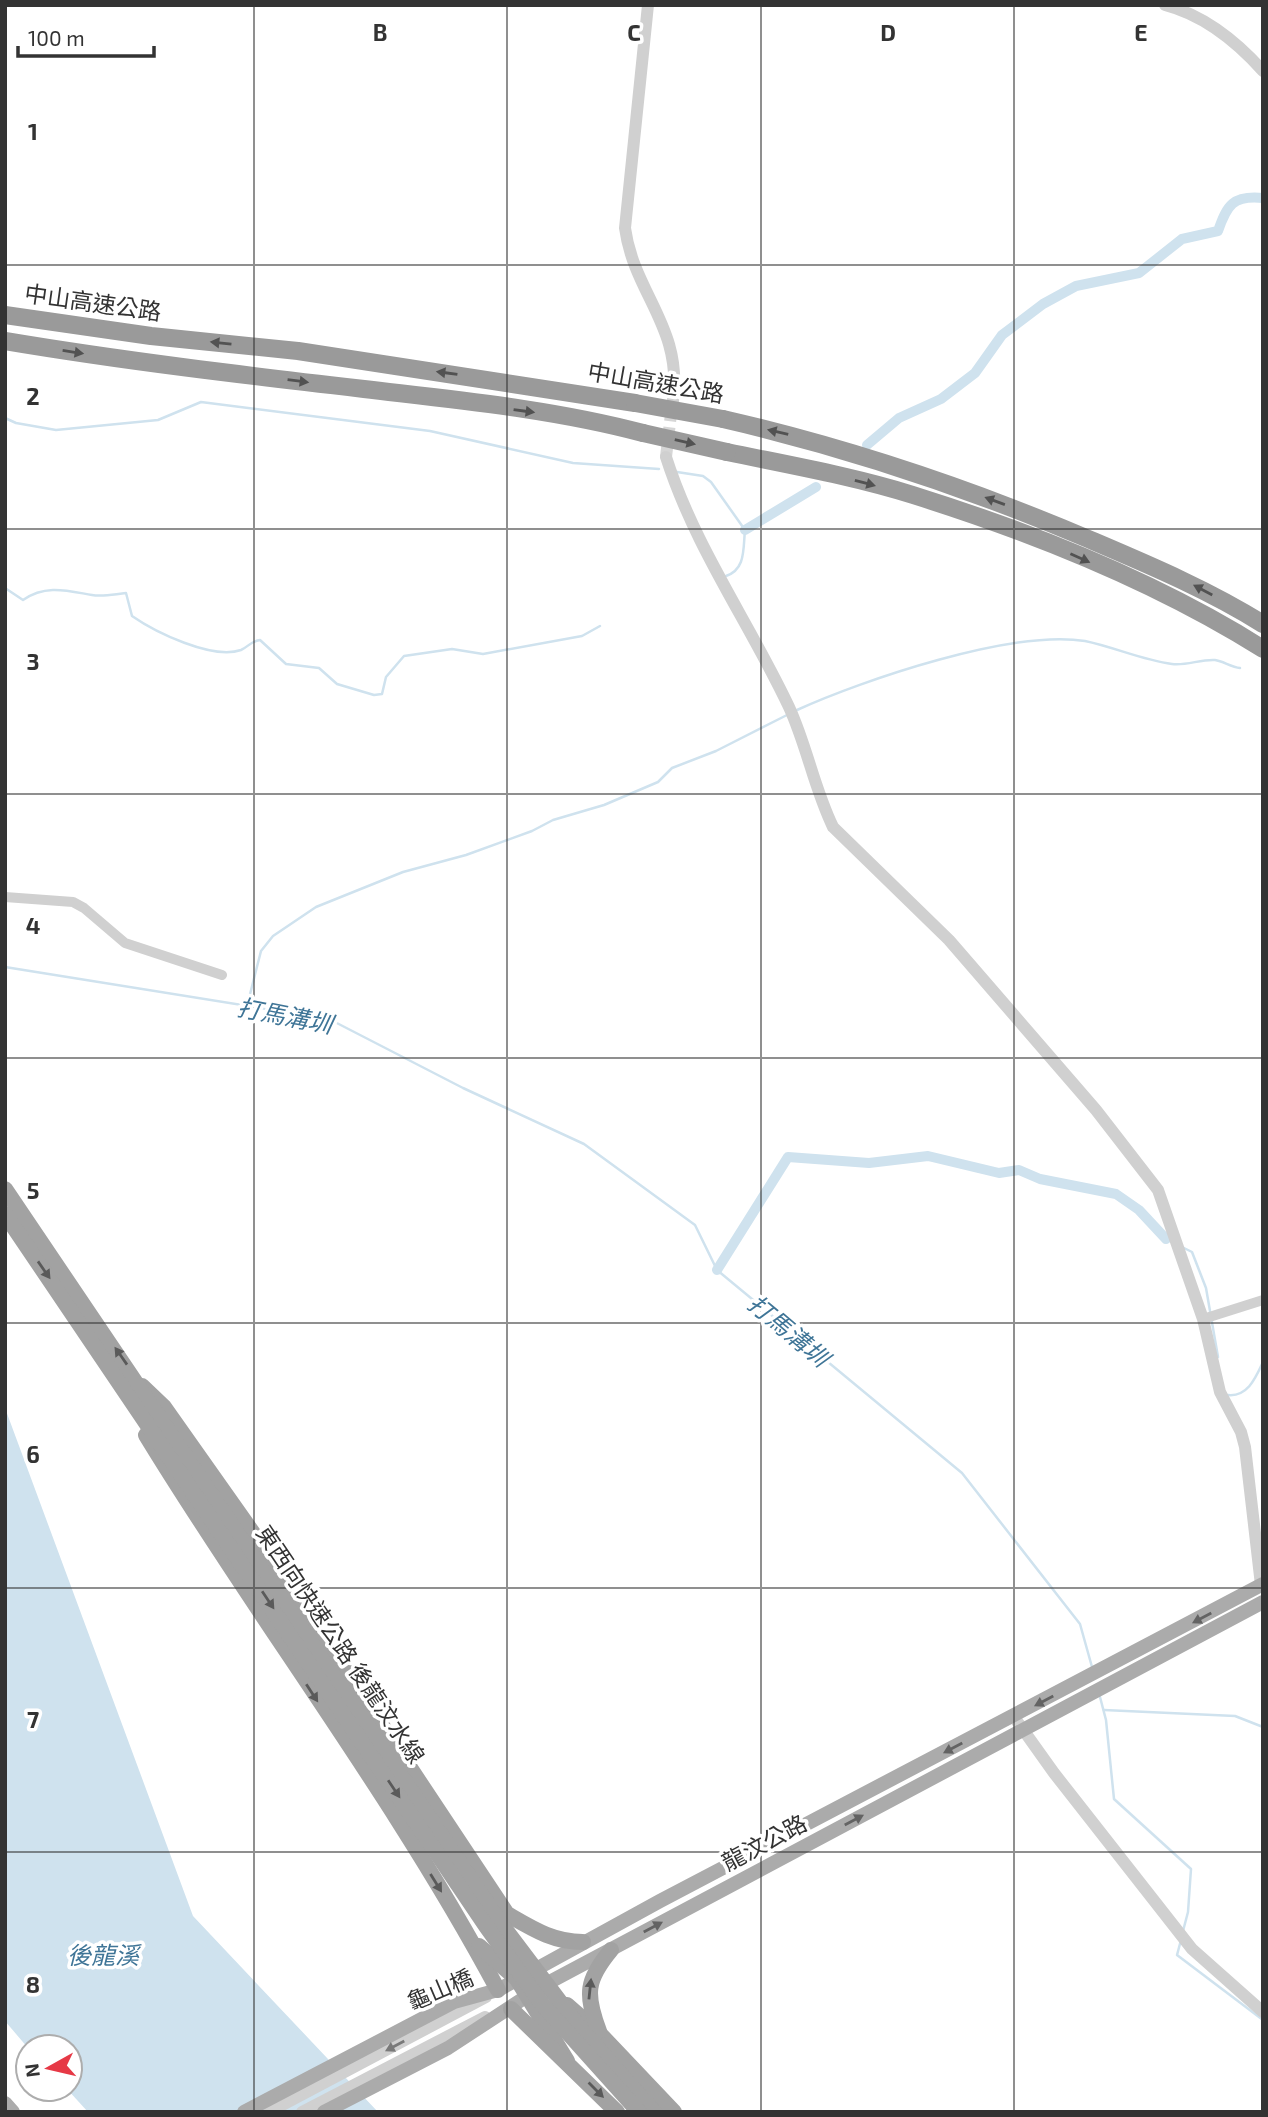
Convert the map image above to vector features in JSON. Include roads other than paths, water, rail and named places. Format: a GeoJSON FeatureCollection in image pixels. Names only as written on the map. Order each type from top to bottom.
{"type":"FeatureCollection","features":[{"type":"Feature","properties":{"kind":"highway","name":"中山高速公路"},"geometry":{"type":"LineString","coordinates":[[5,315],[151,336],[310,353],[723,419],[886,461],[1013,507],[1180,578],[1263,624]]}},
{"type":"Feature","properties":{"kind":"highway"},"geometry":{"type":"LineString","coordinates":[[5,341],[88,355],[468,402],[604,423],[913,495],[1031,536],[1192,609],[1263,649]]}},
{"type":"Feature","properties":{"kind":"highway","name":"東西向快速公路 後龍汶水線"},"geometry":{"type":"LineString","coordinates":[[5,1189],[138,1381],[499,1921],[579,2027],[654,2112]]}},
{"type":"Feature","properties":{"kind":"highway","name":"東西向快速公路 後龍汶水線"},"geometry":{"type":"LineString","coordinates":[[5,1214],[109,1364],[486,1926],[543,2005],[639,2112]]}},
{"type":"Feature","properties":{"kind":"highway"},"geometry":{"type":"LineString","coordinates":[[109,1364],[124,1398],[187,1503],[408,1838],[472,1940],[498,1990]]}},
{"type":"Feature","properties":{"kind":"highway"},"geometry":{"type":"LineString","coordinates":[[138,1381],[164,1408],[275,1563],[508,1914],[533,1971],[544,1985],[599,2033],[674,2112]]}},
{"type":"Feature","properties":{"kind":"highway"},"geometry":{"type":"LineString","coordinates":[[508,1914],[540,1933],[564,1942],[583,1942]]}},
{"type":"Feature","properties":{"kind":"highway"},"geometry":{"type":"LineString","coordinates":[[472,1940],[516,1979],[567,2061]]}},
{"type":"Feature","properties":{"kind":"highway"},"geometry":{"type":"LineString","coordinates":[[599,2033],[589,2004],[592,1977],[611,1950]]}},
{"type":"Feature","properties":{"kind":"highway"},"geometry":{"type":"LineString","coordinates":[[511,2009],[617,2112]]}},
{"type":"Feature","properties":{"kind":"main road","name":"龍汶公路"},"geometry":{"type":"LineString","coordinates":[[498,1990],[583,1942],[1262,1585]]}},
{"type":"Feature","properties":{"kind":"main road","name":"龍汶公路"},"geometry":{"type":"LineString","coordinates":[[528,1995],[1263,1602]]}},
{"type":"Feature","properties":{"kind":"main road","name":"龜山橋"},"geometry":{"type":"LineString","coordinates":[[244,2112],[454,2002],[498,1990]]}},
{"type":"Feature","properties":{"kind":"main road"},"geometry":{"type":"LineString","coordinates":[[324,2112],[448,2048],[511,2009],[528,1995]]}},
{"type":"Feature","properties":{"kind":"main road"},"geometry":{"type":"LineString","coordinates":[[5,2103],[13,2112]]}},
{"type":"Feature","properties":{"kind":"street"},"geometry":{"type":"LineString","coordinates":[[648,5],[625,228],[628,251],[667,332],[674,359],[673,401]]}},
{"type":"Feature","properties":{"kind":"street"},"geometry":{"type":"LineString","coordinates":[[1165,5],[1191,12],[1243,49],[1263,71]]}},
{"type":"Feature","properties":{"kind":"street"},"geometry":{"type":"LineString","coordinates":[[666,457],[697,539],[792,713],[822,804],[834,827],[949,940],[1096,1110],[1158,1190],[1205,1318],[1220,1392],[1241,1432],[1245,1447],[1262,1585]]}},
{"type":"Feature","properties":{"kind":"street"},"geometry":{"type":"LineString","coordinates":[[5,897],[73,902],[125,943],[222,975]]}},
{"type":"Feature","properties":{"kind":"street"},"geometry":{"type":"LineString","coordinates":[[1205,1318],[1263,1300]]}},
{"type":"Feature","properties":{"kind":"street"},"geometry":{"type":"LineString","coordinates":[[1014,1717],[1022,1731],[1192,1949],[1263,2012]]}},
{"type":"Feature","properties":{"kind":"street","name":"龜山橋"},"geometry":{"type":"LineString","coordinates":[[270,2112],[498,1990]]}},
{"type":"Feature","properties":{"kind":"street","name":"龜山橋"},"geometry":{"type":"LineString","coordinates":[[302,2112],[528,1995]]}},
{"type":"Feature","properties":{"kind":"water","name":"後龍溪"},"geometry":{"type":"Polygon","coordinates":[[[5,1408],[193,1916],[378,2112],[88,2112],[80,2103],[84,2103],[84,2033],[15,2033],[5,2021],[5,1408]]]}},
{"type":"Feature","properties":{"kind":"waterway"},"geometry":{"type":"LineString","coordinates":[[867,445],[899,418],[941,399],[975,373],[1002,335],[1043,304],[1076,286],[1139,273],[1182,239],[1218,231],[1228,208],[1238,200],[1263,198]]}},
{"type":"Feature","properties":{"kind":"waterway"},"geometry":{"type":"LineString","coordinates":[[5,418],[16,423],[56,430],[158,420],[201,402],[430,431],[573,463],[659,469]]}},
{"type":"Feature","properties":{"kind":"waterway"},"geometry":{"type":"LineString","coordinates":[[677,472],[703,476],[711,482],[745,530],[740,563],[737,569],[726,576]]}},
{"type":"Feature","properties":{"kind":"waterway"},"geometry":{"type":"LineString","coordinates":[[745,530],[816,487]]}},
{"type":"Feature","properties":{"kind":"waterway"},"geometry":{"type":"LineString","coordinates":[[5,588],[23,600],[49,590],[96,596],[126,593],[132,616],[184,643],[229,652],[241,650],[260,640],[286,664],[319,668],[337,684],[374,695],[382,694],[386,677],[404,656],[452,649],[483,654],[582,636],[600,626]]}},
{"type":"Feature","properties":{"kind":"waterway"},"geometry":{"type":"LineString","coordinates":[[797,710],[898,672],[1019,642],[1055,639],[1085,641],[1161,662],[1177,664],[1215,660],[1240,668]]}},
{"type":"Feature","properties":{"kind":"waterway"},"geometry":{"type":"LineString","coordinates":[[247,1006],[261,951],[273,936],[316,907],[403,872],[466,855],[532,831],[553,820],[604,805],[658,782],[672,768],[716,751],[787,715]]}},
{"type":"Feature","properties":{"kind":"waterway","name":"打馬溝圳"},"geometry":{"type":"LineString","coordinates":[[5,967],[329,1019],[463,1088],[584,1144],[695,1225],[717,1270],[962,1473],[1080,1624],[1092,1667]]}},
{"type":"Feature","properties":{"kind":"waterway"},"geometry":{"type":"LineString","coordinates":[[717,1270],[788,1157],[869,1163],[928,1156],[999,1173],[1019,1170],[1040,1179],[1116,1194],[1139,1210],[1166,1239]]}},
{"type":"Feature","properties":{"kind":"waterway"},"geometry":{"type":"LineString","coordinates":[[1182,1247],[1192,1252],[1206,1288],[1218,1357]]}},
{"type":"Feature","properties":{"kind":"waterway"},"geometry":{"type":"LineString","coordinates":[[1228,1395],[1235,1395],[1246,1389],[1263,1362]]}},
{"type":"Feature","properties":{"kind":"waterway","name":"打馬溝圳"},"geometry":{"type":"LineString","coordinates":[[1100,1697],[1106,1720],[1114,1799],[1191,1869],[1188,1912],[1183,1931]]}},
{"type":"Feature","properties":{"kind":"waterway"},"geometry":{"type":"LineString","coordinates":[[1104,1710],[1235,1716],[1263,1727]]}},
{"type":"Feature","properties":{"kind":"waterway","name":"打馬溝圳"},"geometry":{"type":"LineString","coordinates":[[1181,1940],[1177,1955],[1263,2020]]}},
{"type":"Feature","properties":{"kind":"tunnel"},"geometry":{"type":"LineString","coordinates":[[666,457],[672,405]]}}]}
